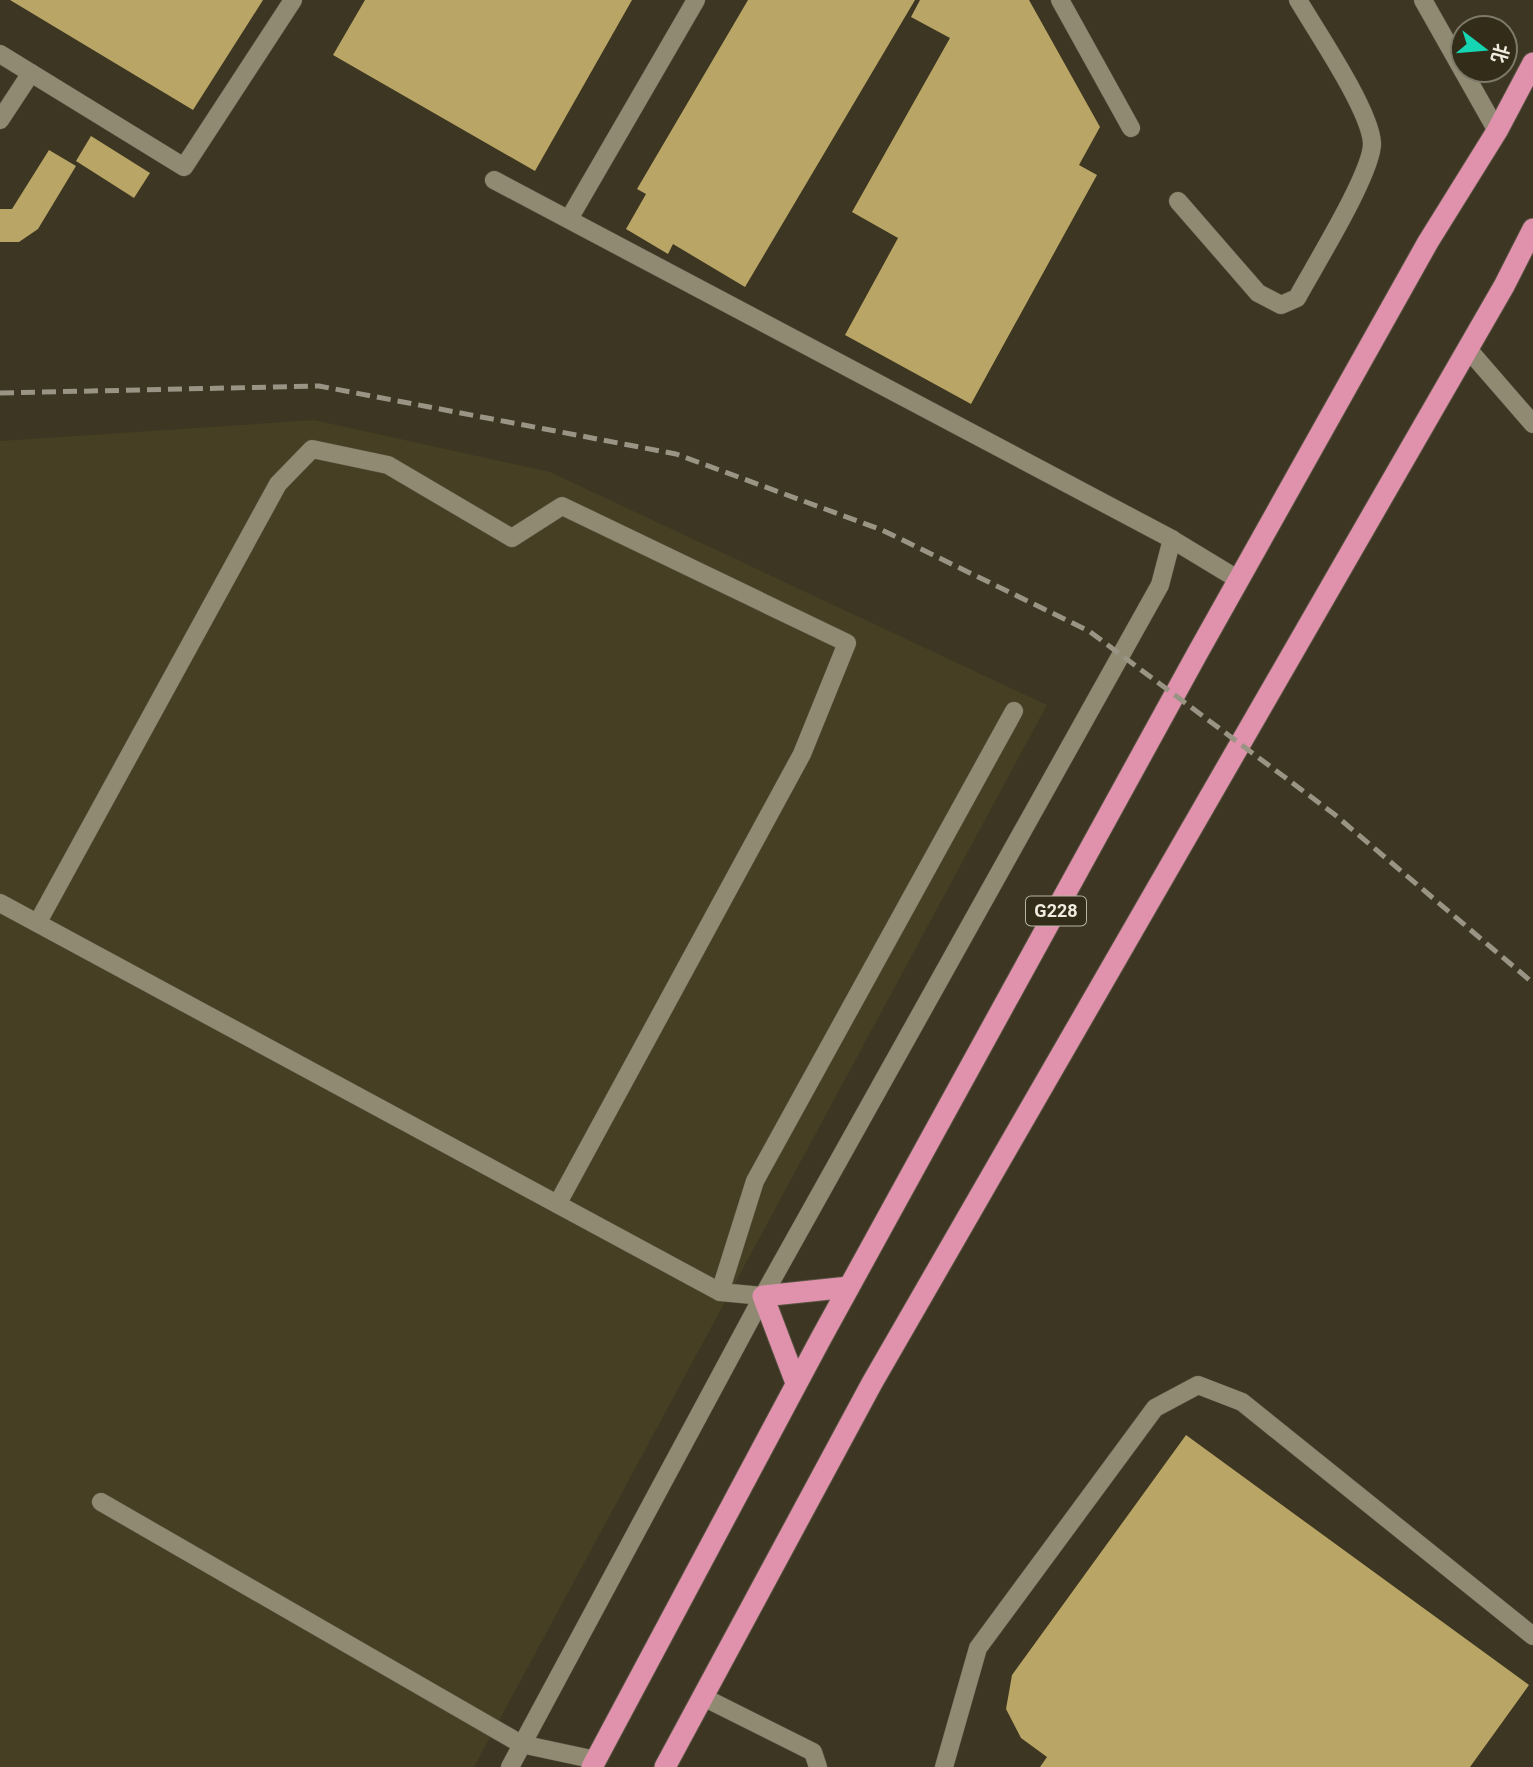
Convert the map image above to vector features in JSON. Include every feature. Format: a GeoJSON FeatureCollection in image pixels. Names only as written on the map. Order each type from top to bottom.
{"type":"FeatureCollection","features":[{"type":"Feature","properties":{"kind":"highway","name":"G228"},"geometry":{"type":"LineString","coordinates":[[594,1763],[796,1383],[1239,580],[1428,242],[1497,131],[1533,64]]}},
{"type":"Feature","properties":{"kind":"highway"},"geometry":{"type":"LineString","coordinates":[[665,1767],[872,1383],[1504,286],[1533,229]]}},
{"type":"Feature","properties":{"kind":"highway"},"geometry":{"type":"LineString","coordinates":[[1504,286],[1533,263]]}},
{"type":"Feature","properties":{"kind":"highway"},"geometry":{"type":"LineString","coordinates":[[796,1383],[763,1296],[849,1287]]}},
{"type":"Feature","properties":{"kind":"street"},"geometry":{"type":"LineString","coordinates":[[0,54],[184,167],[293,0]]}},
{"type":"Feature","properties":{"kind":"street"},"geometry":{"type":"LineString","coordinates":[[569,219],[696,0]]}},
{"type":"Feature","properties":{"kind":"street"},"geometry":{"type":"LineString","coordinates":[[1060,0],[1131,128]]}},
{"type":"Feature","properties":{"kind":"street"},"geometry":{"type":"LineString","coordinates":[[1178,201],[1258,293],[1280,305],[1297,298],[1365,173],[1372,145],[1365,116],[1298,0]]}},
{"type":"Feature","properties":{"kind":"street"},"geometry":{"type":"LineString","coordinates":[[1423,0],[1497,131]]}},
{"type":"Feature","properties":{"kind":"street"},"geometry":{"type":"LineString","coordinates":[[0,120],[31,73]]}},
{"type":"Feature","properties":{"kind":"street"},"geometry":{"type":"LineString","coordinates":[[494,180],[1172,539],[1239,580]]}},
{"type":"Feature","properties":{"kind":"street"},"geometry":{"type":"LineString","coordinates":[[1467,348],[1533,425]]}},
{"type":"Feature","properties":{"kind":"street"},"geometry":{"type":"LineString","coordinates":[[38,922],[278,484],[312,449],[388,465],[512,538],[562,506],[847,643],[802,754],[558,1203]]}},
{"type":"Feature","properties":{"kind":"street"},"geometry":{"type":"LineString","coordinates":[[510,1767],[763,1296],[1160,585],[1172,539]]}},
{"type":"Feature","properties":{"kind":"street"},"geometry":{"type":"LineString","coordinates":[[720,1292],[755,1181],[1014,711]]}},
{"type":"Feature","properties":{"kind":"street"},"geometry":{"type":"LineString","coordinates":[[0,903],[720,1292],[763,1296]]}},
{"type":"Feature","properties":{"kind":"street"},"geometry":{"type":"LineString","coordinates":[[944,1767],[978,1648],[1155,1408],[1198,1385],[1242,1402],[1533,1636]]}},
{"type":"Feature","properties":{"kind":"street"},"geometry":{"type":"LineString","coordinates":[[101,1502],[521,1744],[594,1763]]}},
{"type":"Feature","properties":{"kind":"street"},"geometry":{"type":"LineString","coordinates":[[703,1697],[813,1752],[818,1767]]}},
{"type":"Feature","properties":{"kind":"shaded area"},"geometry":{"type":"Polygon","coordinates":[[[314,420],[550,472],[1047,705],[474,1767],[0,1767],[0,441],[314,420]]]}},
{"type":"Feature","properties":{"kind":"building"},"geometry":{"type":"Polygon","coordinates":[[[10,0],[263,0],[193,110],[10,0]]]}},
{"type":"Feature","properties":{"kind":"building"},"geometry":{"type":"Polygon","coordinates":[[[365,0],[632,0],[535,171],[333,55],[365,0]]]}},
{"type":"Feature","properties":{"kind":"building"},"geometry":{"type":"Polygon","coordinates":[[[748,0],[915,0],[745,287],[673,244],[668,254],[626,229],[646,194],[637,189],[748,0]]]}},
{"type":"Feature","properties":{"kind":"building"},"geometry":{"type":"Polygon","coordinates":[[[920,0],[1029,0],[1100,127],[1079,165],[1097,175],[971,404],[845,335],[898,238],[852,212],[950,38],[911,17],[920,0]]]}},
{"type":"Feature","properties":{"kind":"building"},"geometry":{"type":"Polygon","coordinates":[[[91,136],[150,173],[134,198],[76,161],[91,136]]]}},
{"type":"Feature","properties":{"kind":"building"},"geometry":{"type":"Polygon","coordinates":[[[49,150],[76,166],[38,229],[19,242],[0,242],[0,209],[12,209],[49,150]]]}},
{"type":"Feature","properties":{"kind":"building"},"geometry":{"type":"Polygon","coordinates":[[[1186,1435],[1529,1685],[1470,1767],[1040,1767],[1047,1757],[1021,1738],[1006,1709],[1012,1675],[1186,1435]]]}},
{"type":"Feature","properties":{"kind":"railway"},"geometry":{"type":"LineString","coordinates":[[0,393],[319,386],[676,454],[882,530],[1089,631],[1334,814],[1533,983]]}}]}
